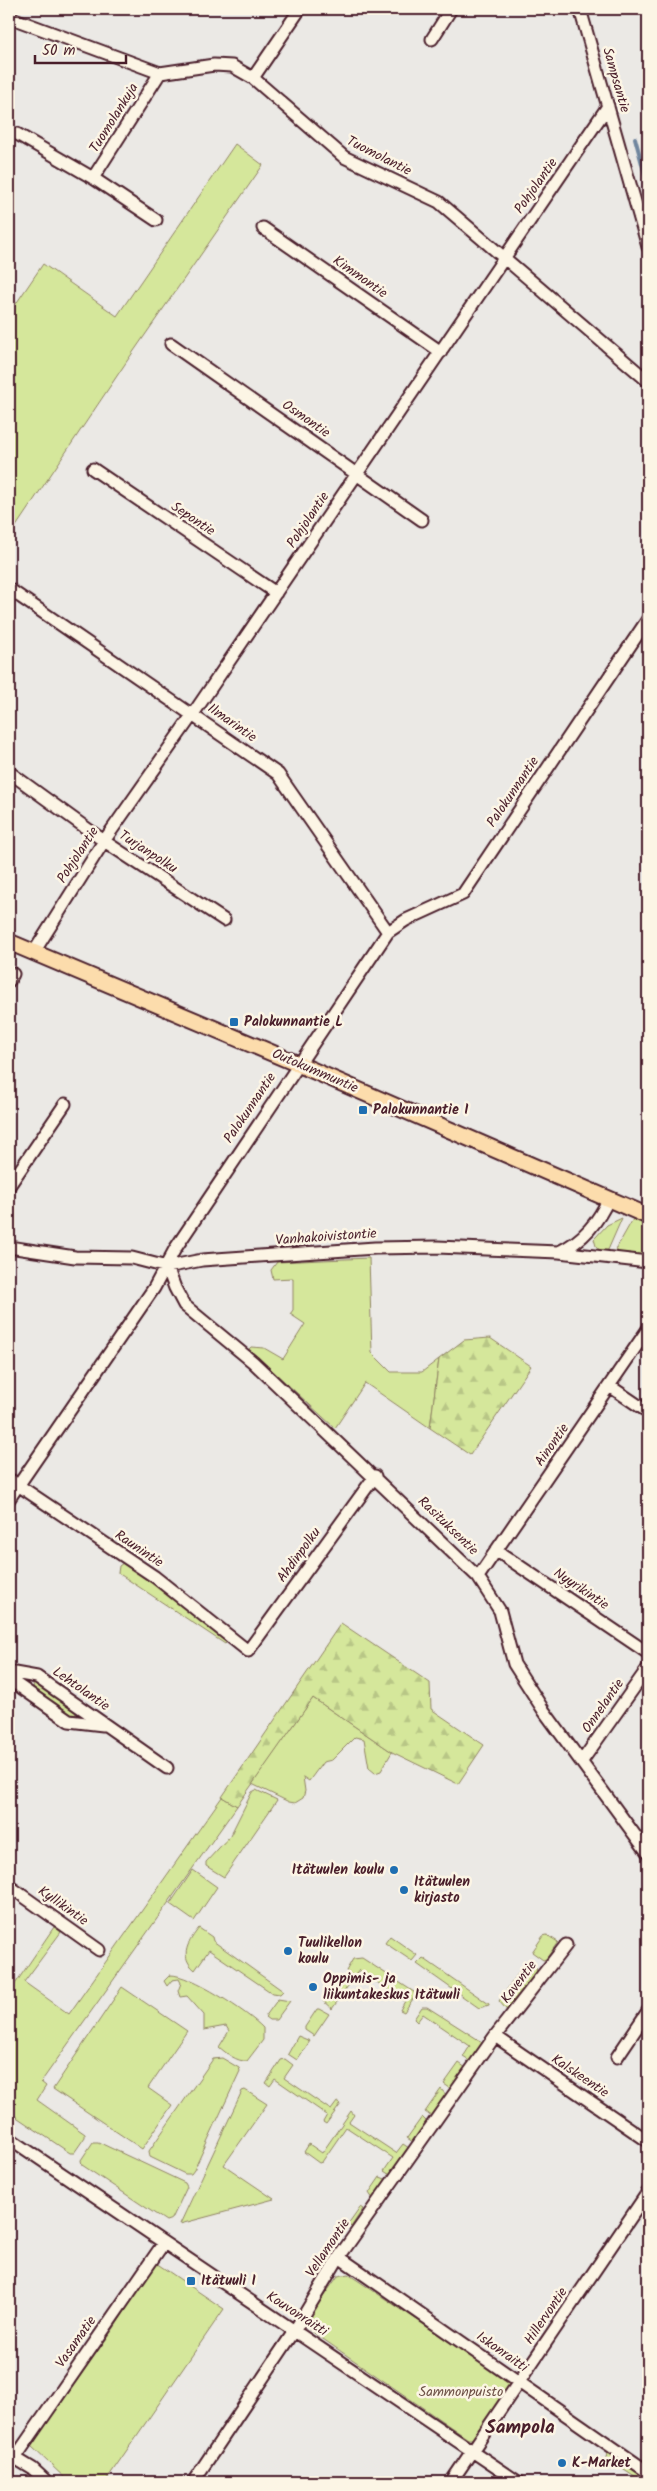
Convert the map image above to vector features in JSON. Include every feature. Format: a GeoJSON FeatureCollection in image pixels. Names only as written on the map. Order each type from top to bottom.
{"type":"FeatureCollection","features":[{"type":"Feature","properties":{"kind":"main road","name":"Outokummuntie"},"geometry":{"type":"LineString","coordinates":[[9,942],[298,1064],[648,1216]]}},
{"type":"Feature","properties":{"kind":"street"},"geometry":{"type":"LineString","coordinates":[[253,78],[300,9]]}},
{"type":"Feature","properties":{"kind":"street"},"geometry":{"type":"LineString","coordinates":[[432,39],[451,9]]}},
{"type":"Feature","properties":{"kind":"street","name":"Sampsantie"},"geometry":{"type":"LineString","coordinates":[[580,9],[648,246]]}},
{"type":"Feature","properties":{"kind":"street","name":"Tuomolantie"},"geometry":{"type":"LineString","coordinates":[[9,17],[160,73],[214,65],[232,66],[253,78],[344,157],[439,202],[648,381]]}},
{"type":"Feature","properties":{"kind":"street","name":"Tuomolankuja"},"geometry":{"type":"LineString","coordinates":[[93,178],[160,73]]}},
{"type":"Feature","properties":{"kind":"street","name":"Pohjolantie"},"geometry":{"type":"LineString","coordinates":[[34,952],[104,841],[276,593],[608,106]]}},
{"type":"Feature","properties":{"kind":"street"},"geometry":{"type":"LineString","coordinates":[[9,134],[17,134],[93,178],[156,220]]}},
{"type":"Feature","properties":{"kind":"street","name":"Kimmontie"},"geometry":{"type":"LineString","coordinates":[[263,228],[441,352]]}},
{"type":"Feature","properties":{"kind":"street","name":"Osmontie"},"geometry":{"type":"LineString","coordinates":[[171,344],[358,473],[422,520]]}},
{"type":"Feature","properties":{"kind":"street","name":"Sepontie"},"geometry":{"type":"LineString","coordinates":[[93,469],[276,593]]}},
{"type":"Feature","properties":{"kind":"street","name":"Ilmarintie"},"geometry":{"type":"LineString","coordinates":[[9,589],[278,774],[388,932]]}},
{"type":"Feature","properties":{"kind":"street","name":"Palokunnantie"},"geometry":{"type":"LineString","coordinates":[[9,1499],[13,1482],[167,1267],[175,1249],[388,932],[406,920],[462,894],[648,619]]}},
{"type":"Feature","properties":{"kind":"street","name":"Turjanpolku"},"geometry":{"type":"LineString","coordinates":[[9,772],[104,841],[224,920]]}},
{"type":"Feature","properties":{"kind":"street"},"geometry":{"type":"LineString","coordinates":[[9,1186],[66,1104]]}},
{"type":"Feature","properties":{"kind":"street"},"geometry":{"type":"LineString","coordinates":[[558,1252],[574,1245],[586,1234],[600,1219],[609,1198]]}},
{"type":"Feature","properties":{"kind":"street","name":"Vanhakoivistontie"},"geometry":{"type":"LineString","coordinates":[[9,1247],[75,1257],[132,1258],[167,1267],[202,1260],[376,1248],[437,1247],[558,1252],[648,1262]]}},
{"type":"Feature","properties":{"kind":"street","name":"Rasituksentie"},"geometry":{"type":"LineString","coordinates":[[167,1267],[184,1305],[253,1362],[375,1476],[478,1577],[500,1611],[514,1664],[544,1711],[648,1853]]}},
{"type":"Feature","properties":{"kind":"street","name":"Ainontie"},"geometry":{"type":"LineString","coordinates":[[478,1577],[648,1329]]}},
{"type":"Feature","properties":{"kind":"street"},"geometry":{"type":"LineString","coordinates":[[610,1387],[648,1412]]}},
{"type":"Feature","properties":{"kind":"street","name":"Ahdinpolku"},"geometry":{"type":"LineString","coordinates":[[248,1651],[375,1476]]}},
{"type":"Feature","properties":{"kind":"street","name":"Raunintie"},"geometry":{"type":"LineString","coordinates":[[13,1482],[155,1577],[248,1651]]}},
{"type":"Feature","properties":{"kind":"street","name":"Nyyrikintie"},"geometry":{"type":"LineString","coordinates":[[497,1551],[648,1653]]}},
{"type":"Feature","properties":{"kind":"street","name":"Onnelantie"},"geometry":{"type":"LineString","coordinates":[[582,1761],[648,1668]]}},
{"type":"Feature","properties":{"kind":"street","name":"Lehtolantie"},"geometry":{"type":"LineString","coordinates":[[9,1672],[37,1677],[167,1768]]}},
{"type":"Feature","properties":{"kind":"street","name":"Lehtolantie"},"geometry":{"type":"LineString","coordinates":[[9,1678],[69,1721],[107,1726]]}},
{"type":"Feature","properties":{"kind":"street","name":"Kyllikintie"},"geometry":{"type":"LineString","coordinates":[[9,1886],[99,1950]]}},
{"type":"Feature","properties":{"kind":"street","name":"Kaventie"},"geometry":{"type":"LineString","coordinates":[[495,2036],[566,1945]]}},
{"type":"Feature","properties":{"kind":"street"},"geometry":{"type":"LineString","coordinates":[[617,2058],[648,2011]]}},
{"type":"Feature","properties":{"kind":"street","name":"Kalskeentie"},"geometry":{"type":"LineString","coordinates":[[495,2036],[648,2141]]}},
{"type":"Feature","properties":{"kind":"street","name":"Vellamontie"},"geometry":{"type":"LineString","coordinates":[[193,2482],[294,2330],[339,2257],[495,2036]]}},
{"type":"Feature","properties":{"kind":"street","name":"Kouvonraitti"},"geometry":{"type":"LineString","coordinates":[[9,2138],[163,2244],[294,2330],[518,2482]]}},
{"type":"Feature","properties":{"kind":"street","name":"Hillervontie"},"geometry":{"type":"LineString","coordinates":[[452,2482],[648,2192]]}},
{"type":"Feature","properties":{"kind":"street","name":"Vasamatie"},"geometry":{"type":"LineString","coordinates":[[12,2456],[163,2244]]}},
{"type":"Feature","properties":{"kind":"street","name":"Iskonraitti"},"geometry":{"type":"LineString","coordinates":[[339,2257],[648,2472]]}},
{"type":"Feature","properties":{"kind":"street"},"geometry":{"type":"LineString","coordinates":[[12,2456],[33,2469],[47,2482]]}},
{"type":"Feature","properties":{"kind":"green space"},"geometry":{"type":"Polygon","coordinates":[[[235,144],[263,165],[127,361],[9,537],[9,314],[43,264],[117,316],[235,144]]]}},
{"type":"Feature","properties":{"kind":"green space"},"geometry":{"type":"Polygon","coordinates":[[[622,1218],[608,1250],[600,1251],[594,1239],[607,1225],[622,1218]]]}},
{"type":"Feature","properties":{"kind":"green space"},"geometry":{"type":"Polygon","coordinates":[[[633,1219],[648,1223],[648,1256],[618,1252],[616,1249],[633,1219]]]}},
{"type":"Feature","properties":{"kind":"green space"},"geometry":{"type":"Polygon","coordinates":[[[369,1258],[372,1353],[391,1372],[422,1372],[439,1359],[430,1428],[365,1383],[335,1428],[249,1349],[251,1347],[264,1348],[283,1359],[305,1324],[290,1314],[293,1310],[293,1278],[273,1279],[271,1270],[277,1262],[369,1258]]]}},
{"type":"Feature","properties":{"kind":"green space"},"geometry":{"type":"Polygon","coordinates":[[[490,1338],[531,1366],[470,1455],[430,1428],[439,1359],[464,1340],[490,1338]]]}},
{"type":"Feature","properties":{"kind":"green space"},"geometry":{"type":"Polygon","coordinates":[[[123,1563],[181,1603],[228,1641],[225,1644],[118,1573],[119,1566],[123,1563]]]}},
{"type":"Feature","properties":{"kind":"green space"},"geometry":{"type":"Polygon","coordinates":[[[341,1623],[430,1683],[431,1709],[484,1745],[458,1784],[392,1752],[313,1698],[237,1806],[222,1797],[341,1623]]]}},
{"type":"Feature","properties":{"kind":"green space"},"geometry":{"type":"Polygon","coordinates":[[[39,1682],[74,1706],[76,1715],[67,1715],[34,1690],[33,1683],[39,1682]]]}},
{"type":"Feature","properties":{"kind":"green space"},"geometry":{"type":"Polygon","coordinates":[[[313,1698],[392,1752],[381,1771],[375,1773],[369,1768],[364,1739],[355,1737],[332,1760],[323,1762],[309,1781],[303,1777],[305,1791],[303,1798],[295,1803],[289,1802],[252,1784],[313,1698]]]}},
{"type":"Feature","properties":{"kind":"green space"},"geometry":{"type":"Polygon","coordinates":[[[256,1790],[277,1800],[224,1877],[206,1866],[206,1862],[230,1836],[252,1792],[256,1790]]]}},
{"type":"Feature","properties":{"kind":"green space"},"geometry":{"type":"Polygon","coordinates":[[[222,1797],[237,1806],[41,2082],[46,2086],[37,2100],[85,2134],[85,2137],[74,2153],[70,2153],[9,2112],[9,1993],[54,1927],[61,1932],[24,1982],[69,2014],[222,1797]]]}},
{"type":"Feature","properties":{"kind":"green space"},"geometry":{"type":"Polygon","coordinates":[[[193,1870],[217,1887],[194,1921],[170,1904],[193,1870]]]}},
{"type":"Feature","properties":{"kind":"green space"},"geometry":{"type":"Polygon","coordinates":[[[199,1928],[212,1937],[213,1941],[283,1991],[280,1994],[272,1993],[209,1950],[195,1970],[190,1965],[186,1954],[189,1943],[199,1928]]]}},
{"type":"Feature","properties":{"kind":"green space"},"geometry":{"type":"Polygon","coordinates":[[[547,1935],[558,1942],[546,1959],[543,1960],[532,1952],[543,1936],[547,1935]]]}},
{"type":"Feature","properties":{"kind":"green space"},"geometry":{"type":"Polygon","coordinates":[[[390,1936],[417,1955],[412,1961],[385,1943],[390,1936]]]}},
{"type":"Feature","properties":{"kind":"green space"},"geometry":{"type":"Polygon","coordinates":[[[362,1958],[414,1992],[415,1996],[404,2012],[400,2010],[405,2001],[359,1970],[354,1977],[346,1971],[353,1959],[362,1958]]]}},
{"type":"Feature","properties":{"kind":"green space"},"geometry":{"type":"Polygon","coordinates":[[[423,1958],[489,2005],[479,2008],[417,1964],[423,1958]]]}},
{"type":"Feature","properties":{"kind":"green space"},"geometry":{"type":"Polygon","coordinates":[[[529,1963],[536,1968],[537,1972],[510,2014],[499,2001],[525,1964],[529,1963]]]}},
{"type":"Feature","properties":{"kind":"green space"},"geometry":{"type":"Polygon","coordinates":[[[170,1975],[179,1976],[205,1987],[233,2004],[263,2028],[263,2040],[247,2061],[236,2059],[219,2047],[229,2031],[226,2026],[204,2030],[204,2015],[187,1996],[180,1997],[178,1991],[181,1983],[179,1979],[172,1980],[167,1986],[164,1981],[170,1975]]]}},
{"type":"Feature","properties":{"kind":"green space"},"geometry":{"type":"Polygon","coordinates":[[[341,1976],[350,1983],[332,2009],[323,2001],[341,1976]]]}},
{"type":"Feature","properties":{"kind":"green space"},"geometry":{"type":"Polygon","coordinates":[[[122,1987],[187,2031],[148,2088],[172,2105],[142,2149],[53,2089],[122,1987]]]}},
{"type":"Feature","properties":{"kind":"green space"},"geometry":{"type":"Polygon","coordinates":[[[278,1999],[290,2001],[276,2020],[269,2020],[265,2017],[278,1999]]]}},
{"type":"Feature","properties":{"kind":"green space"},"geometry":{"type":"Polygon","coordinates":[[[422,2007],[427,2007],[482,2042],[482,2046],[471,2062],[463,2057],[470,2046],[423,2014],[417,2022],[414,2019],[422,2007]]]}},
{"type":"Feature","properties":{"kind":"green space"},"geometry":{"type":"Polygon","coordinates":[[[317,2009],[329,2014],[314,2036],[305,2030],[305,2027],[317,2009]]]}},
{"type":"Feature","properties":{"kind":"green space"},"geometry":{"type":"Polygon","coordinates":[[[298,2036],[310,2041],[297,2060],[288,2054],[298,2036]]]}},
{"type":"Feature","properties":{"kind":"green space"},"geometry":{"type":"Polygon","coordinates":[[[222,2058],[239,2068],[240,2071],[194,2170],[191,2174],[185,2174],[150,2157],[149,2151],[213,2059],[222,2058]]]}},
{"type":"Feature","properties":{"kind":"green space"},"geometry":{"type":"Polygon","coordinates":[[[285,2059],[293,2065],[284,2078],[331,2110],[337,2102],[341,2104],[326,2124],[323,2122],[327,2115],[275,2079],[270,2086],[266,2083],[281,2060],[285,2059]]]}},
{"type":"Feature","properties":{"kind":"green space"},"geometry":{"type":"Polygon","coordinates":[[[459,2063],[466,2068],[453,2088],[450,2088],[444,2084],[459,2063]]]}},
{"type":"Feature","properties":{"kind":"green space"},"geometry":{"type":"Polygon","coordinates":[[[441,2089],[447,2096],[431,2116],[425,2112],[441,2089]]]}},
{"type":"Feature","properties":{"kind":"green space"},"geometry":{"type":"Polygon","coordinates":[[[245,2090],[267,2104],[224,2165],[274,2199],[180,2224],[242,2091],[245,2090]]]}},
{"type":"Feature","properties":{"kind":"green space"},"geometry":{"type":"Polygon","coordinates":[[[351,2111],[354,2115],[349,2122],[396,2153],[403,2144],[409,2148],[390,2175],[384,2171],[393,2158],[346,2127],[322,2162],[319,2163],[304,2152],[309,2144],[322,2153],[351,2111]]]}},
{"type":"Feature","properties":{"kind":"green space"},"geometry":{"type":"Polygon","coordinates":[[[422,2117],[428,2123],[416,2142],[413,2142],[407,2138],[422,2117]]]}},
{"type":"Feature","properties":{"kind":"green space"},"geometry":{"type":"Polygon","coordinates":[[[93,2142],[98,2142],[185,2183],[187,2187],[172,2219],[166,2221],[82,2165],[81,2160],[93,2142]]]}},
{"type":"Feature","properties":{"kind":"green space"},"geometry":{"type":"Polygon","coordinates":[[[380,2177],[388,2180],[376,2199],[373,2199],[369,2193],[380,2177]]]}},
{"type":"Feature","properties":{"kind":"green space"},"geometry":{"type":"Polygon","coordinates":[[[360,2207],[363,2209],[351,2227],[348,2224],[360,2207]]]}},
{"type":"Feature","properties":{"kind":"green space"},"geometry":{"type":"Polygon","coordinates":[[[156,2263],[224,2309],[105,2482],[69,2482],[31,2446],[114,2328],[156,2263]]]}},
{"type":"Feature","properties":{"kind":"green space","name":"Sammonpuisto"},"geometry":{"type":"Polygon","coordinates":[[[348,2274],[509,2381],[510,2385],[473,2439],[468,2439],[307,2328],[306,2321],[338,2276],[348,2274]]]}},
{"type":"Feature","properties":{"kind":"green space"},"geometry":{"type":"Polygon","coordinates":[[[608,2453],[648,2478],[648,2482],[644,2482],[607,2458],[608,2453]]]}},
{"type":"Feature","properties":{"kind":"waterway"},"geometry":{"type":"LineString","coordinates":[[635,138],[648,186]]}},
{"type":"Feature","properties":{"kind":"place","name":"Palokunnantie L"},"geometry":{"type":"Point","coordinates":[234,1022]}},
{"type":"Feature","properties":{"kind":"place","name":"Palokunnantie I"},"geometry":{"type":"Point","coordinates":[363,1110]}},
{"type":"Feature","properties":{"kind":"place","name":"Itätuulen koulu"},"geometry":{"type":"Point","coordinates":[394,1870]}},
{"type":"Feature","properties":{"kind":"place","name":"Itätuulen kirjasto"},"geometry":{"type":"Point","coordinates":[404,1890]}},
{"type":"Feature","properties":{"kind":"place","name":"Tuulikellon koulu"},"geometry":{"type":"Point","coordinates":[288,1951]}},
{"type":"Feature","properties":{"kind":"place","name":"Oppimis- ja liikuntakeskus Itätuuli"},"geometry":{"type":"Point","coordinates":[313,1987]}},
{"type":"Feature","properties":{"kind":"place","name":"Itätuuli I"},"geometry":{"type":"Point","coordinates":[191,2281]}},
{"type":"Feature","properties":{"kind":"place","name":"K-Market"},"geometry":{"type":"Point","coordinates":[562,2463]}},
{"type":"Feature","properties":{"kind":"district","name":"Sampola"},"geometry":{"type":"Point","coordinates":[520,2428]}}]}
